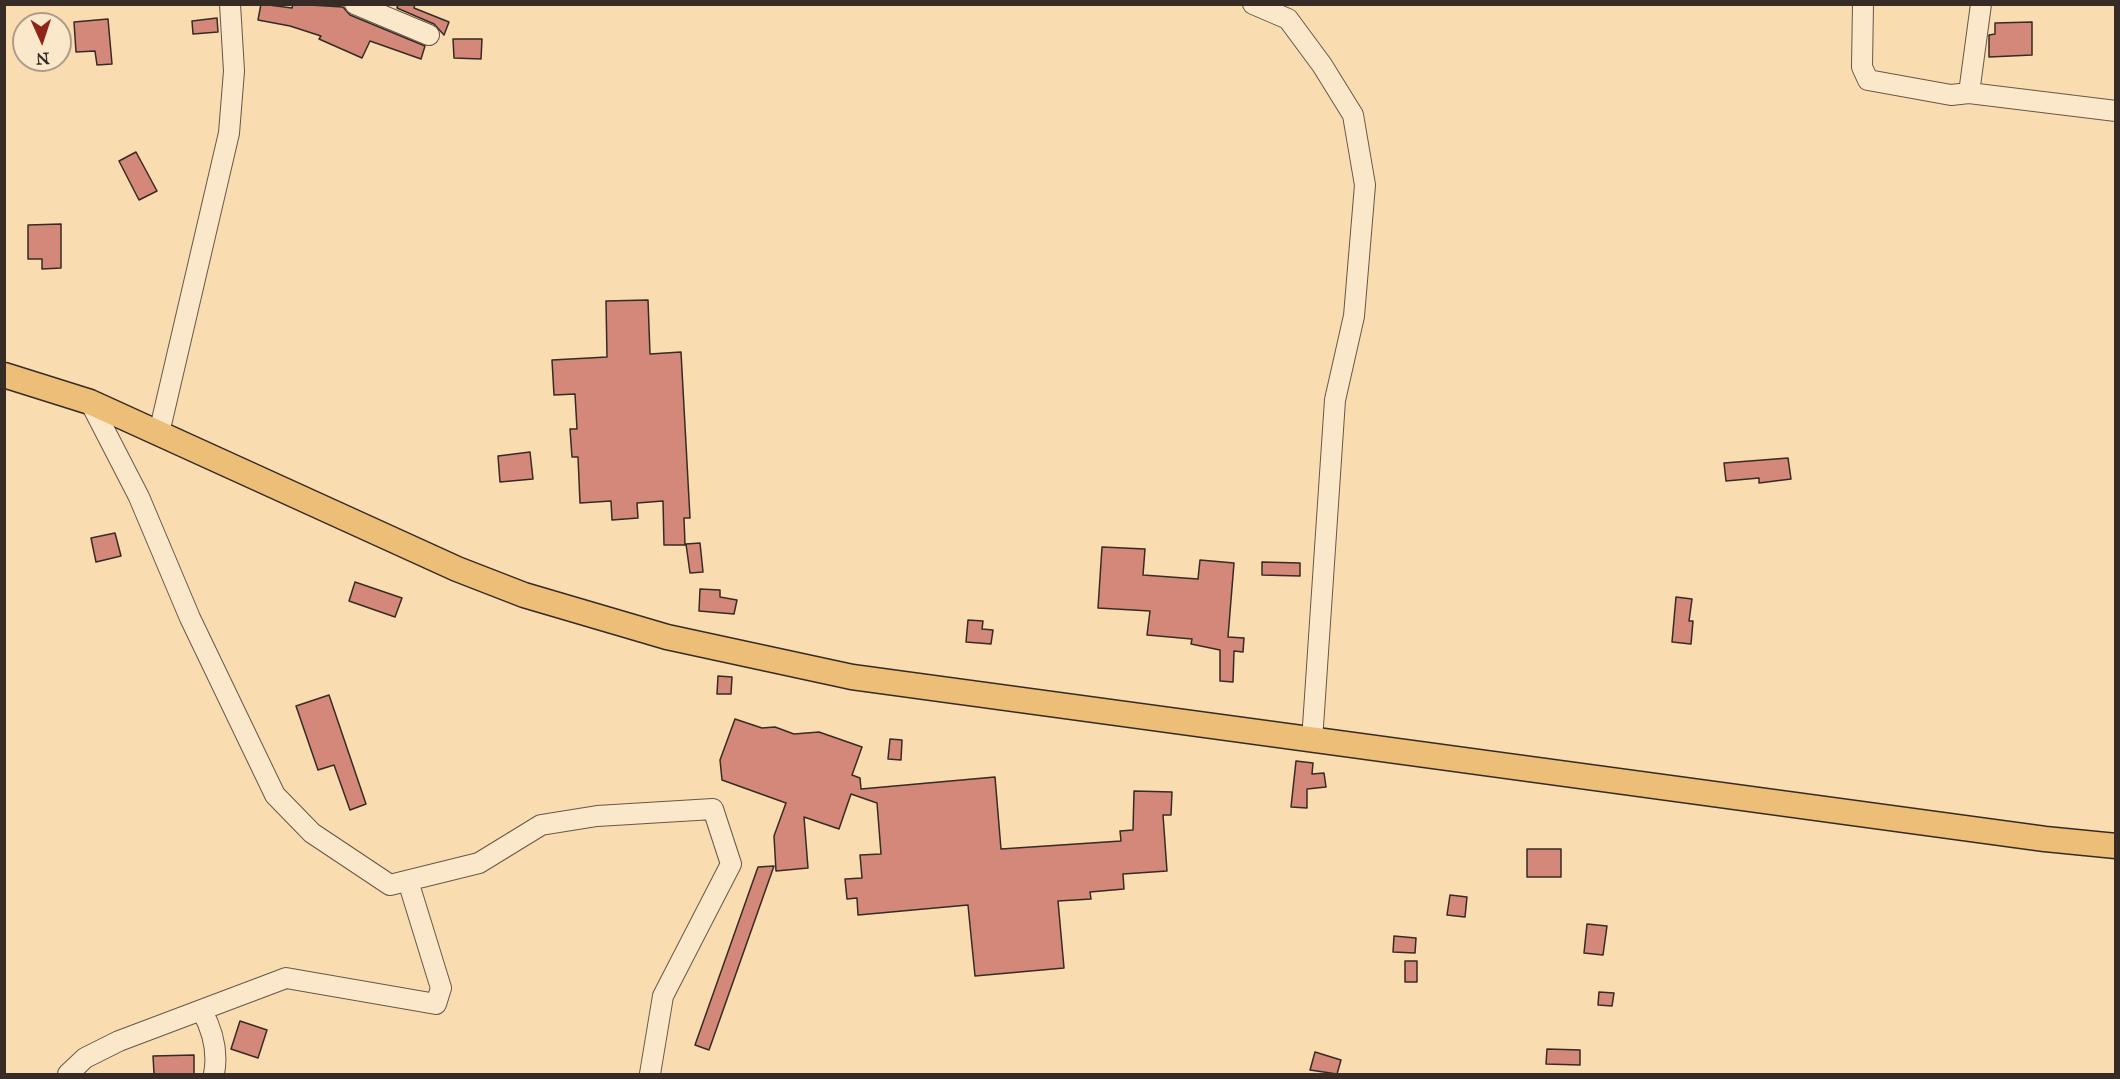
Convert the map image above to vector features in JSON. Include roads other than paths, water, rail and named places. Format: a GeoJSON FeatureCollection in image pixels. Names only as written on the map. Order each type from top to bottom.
{"type":"FeatureCollection","features":[{"type":"Feature","properties":{"kind":"main road"},"geometry":{"type":"LineString","coordinates":[[4,375],[90,402],[457,569],[524,595],[666,637],[852,677],[1312,741],[2045,839],[2115,846]]}},
{"type":"Feature","properties":{"kind":"street"},"geometry":{"type":"LineString","coordinates":[[159,433],[229,133],[234,70],[230,4]]}},
{"type":"Feature","properties":{"kind":"street"},"geometry":{"type":"LineString","coordinates":[[356,4],[429,35]]}},
{"type":"Feature","properties":{"kind":"street"},"geometry":{"type":"LineString","coordinates":[[1253,4],[1288,19],[1353,115],[1365,185],[1354,316],[1335,400],[1312,741]]}},
{"type":"Feature","properties":{"kind":"street"},"geometry":{"type":"LineString","coordinates":[[1863,4],[1862,67],[1868,80],[1951,95],[1969,93],[2115,111]]}},
{"type":"Feature","properties":{"kind":"street"},"geometry":{"type":"LineString","coordinates":[[1969,93],[1980,4]]}},
{"type":"Feature","properties":{"kind":"street"},"geometry":{"type":"LineString","coordinates":[[90,402],[139,497],[190,618],[275,795],[312,832],[390,885],[479,863],[541,825],[597,816],[713,809],[731,864],[663,996],[650,1074]]}},
{"type":"Feature","properties":{"kind":"street"},"geometry":{"type":"LineString","coordinates":[[68,1074],[85,1058],[119,1041],[286,978],[436,1004],[441,988],[408,880]]}},
{"type":"Feature","properties":{"kind":"street"},"geometry":{"type":"LineString","coordinates":[[202,1011],[210,1026],[216,1061],[214,1074]]}}]}
